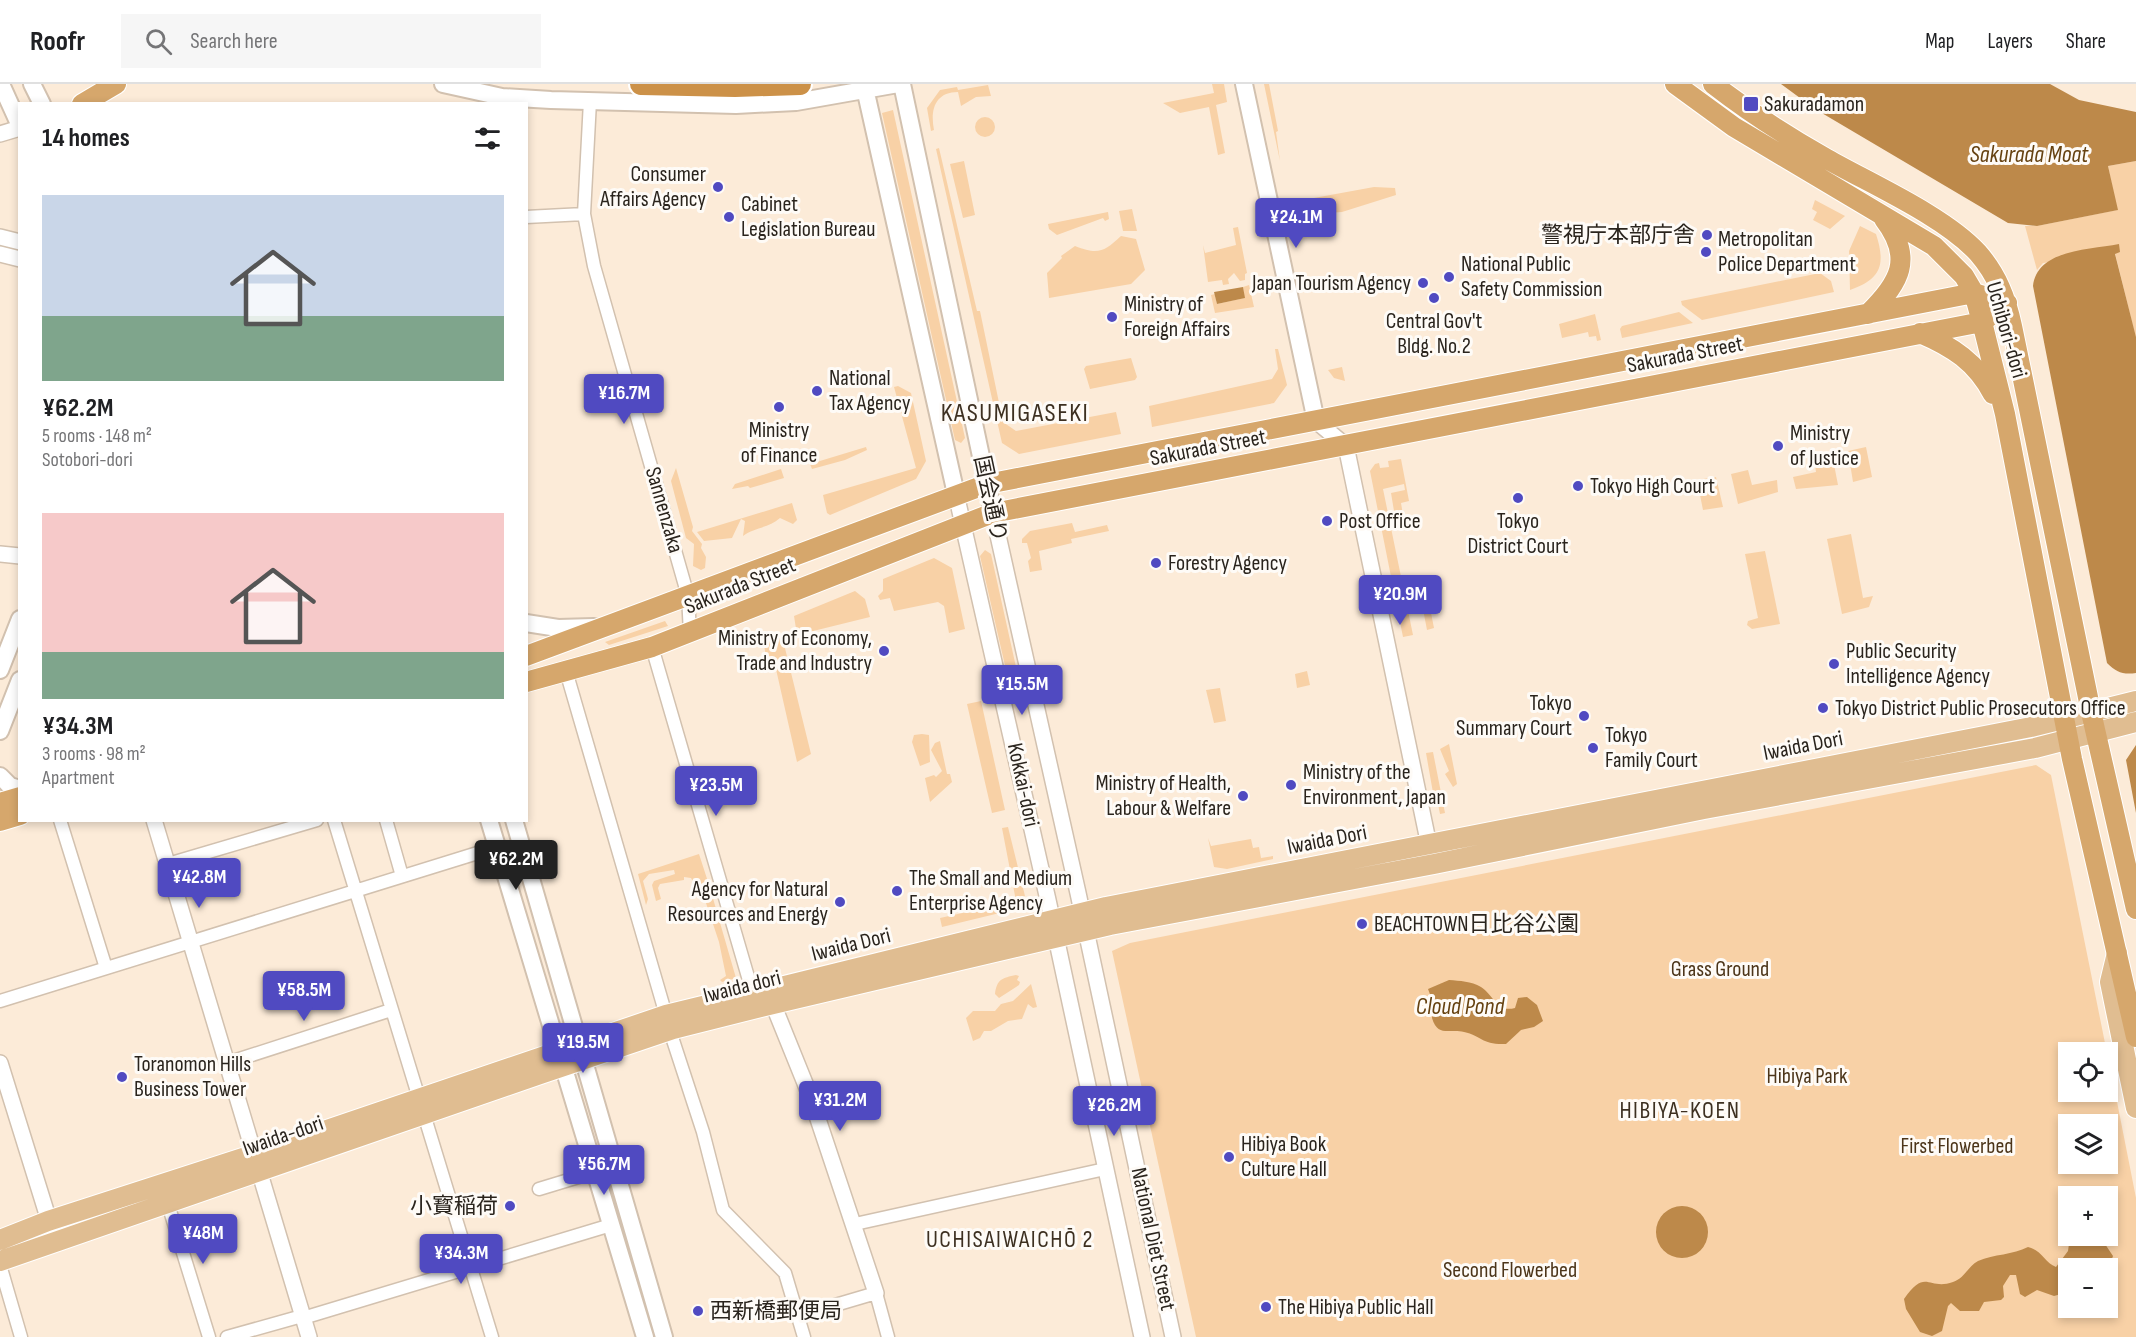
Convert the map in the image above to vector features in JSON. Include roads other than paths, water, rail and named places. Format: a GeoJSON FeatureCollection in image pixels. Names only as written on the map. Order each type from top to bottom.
{"type":"FeatureCollection","features":[{"type":"Feature","properties":{"kind":"highway"},"geometry":{"type":"LineString","coordinates":[[85,102],[116,84]]}},
{"type":"Feature","properties":{"kind":"highway"},"geometry":{"type":"LineString","coordinates":[[641,84],[735,86],[800,84]]}},
{"type":"Feature","properties":{"kind":"highway","name":"Uchibori-dori"},"geometry":{"type":"LineString","coordinates":[[1713,84],[1753,114],[1825,158],[1890,193],[1965,240],[1996,276],[2007,303],[2091,712],[2136,909]]}},
{"type":"Feature","properties":{"kind":"highway","name":"Uchibori-dori"},"geometry":{"type":"LineString","coordinates":[[1682,89],[1734,127],[1934,246],[1952,261],[1974,293],[2005,414],[2045,610],[2068,740],[2136,1037]]}},
{"type":"Feature","properties":{"kind":"highway"},"geometry":{"type":"LineString","coordinates":[[1868,314],[1895,285],[1901,251],[1897,236],[1882,215]]}},
{"type":"Feature","properties":{"kind":"highway"},"geometry":{"type":"LineString","coordinates":[[1974,293],[2007,303]]}},
{"type":"Feature","properties":{"kind":"highway","name":"Sakurada Street"},"geometry":{"type":"LineString","coordinates":[[528,655],[609,627],[987,484],[1974,293]]}},
{"type":"Feature","properties":{"kind":"highway"},"geometry":{"type":"LineString","coordinates":[[1982,321],[2007,303]]}},
{"type":"Feature","properties":{"kind":"highway","name":"Sakurada Street"},"geometry":{"type":"LineString","coordinates":[[528,681],[652,647],[779,595],[993,513],[1982,321]]}},
{"type":"Feature","properties":{"kind":"highway"},"geometry":{"type":"LineString","coordinates":[[1920,333],[1951,346],[1983,374],[2005,414]]}},
{"type":"Feature","properties":{"kind":"highway"},"geometry":{"type":"LineString","coordinates":[[1759,335],[1764,364]]}},
{"type":"Feature","properties":{"kind":"highway"},"geometry":{"type":"LineString","coordinates":[[1614,363],[1620,392]]}},
{"type":"Feature","properties":{"kind":"highway"},"geometry":{"type":"LineString","coordinates":[[1560,374],[1565,402]]}},
{"type":"Feature","properties":{"kind":"highway"},"geometry":{"type":"LineString","coordinates":[[1423,400],[1429,429]]}},
{"type":"Feature","properties":{"kind":"highway"},"geometry":{"type":"LineString","coordinates":[[1236,436],[1243,466]]}},
{"type":"Feature","properties":{"kind":"highway"},"geometry":{"type":"LineString","coordinates":[[1142,454],[1149,483]]}},
{"type":"Feature","properties":{"kind":"highway"},"geometry":{"type":"LineString","coordinates":[[0,803],[18,798]]}},
{"type":"Feature","properties":{"kind":"highway"},"geometry":{"type":"LineString","coordinates":[[0,821],[18,816]]}},
{"type":"Feature","properties":{"kind":"main road"},"geometry":{"type":"LineString","coordinates":[[1,84],[18,122]]}},
{"type":"Feature","properties":{"kind":"main road"},"geometry":{"type":"LineString","coordinates":[[33,84],[41,102]]}},
{"type":"Feature","properties":{"kind":"main road"},"geometry":{"type":"LineString","coordinates":[[443,84],[502,97],[590,102],[766,104],[865,87],[900,84]]}},
{"type":"Feature","properties":{"kind":"main road","name":"国会通り"},"geometry":{"type":"LineString","coordinates":[[900,84],[993,513]]}},
{"type":"Feature","properties":{"kind":"main road"},"geometry":{"type":"LineString","coordinates":[[1244,84],[1316,421]]}},
{"type":"Feature","properties":{"kind":"main road"},"geometry":{"type":"LineString","coordinates":[[1669,84],[1682,89]]}},
{"type":"Feature","properties":{"kind":"main road","name":"国会通り"},"geometry":{"type":"LineString","coordinates":[[865,87],[956,494]]}},
{"type":"Feature","properties":{"kind":"main road"},"geometry":{"type":"LineString","coordinates":[[528,623],[558,628],[609,627]]}},
{"type":"Feature","properties":{"kind":"main road"},"geometry":{"type":"LineString","coordinates":[[1,663],[18,624]]}},
{"type":"Feature","properties":{"kind":"main road"},"geometry":{"type":"LineString","coordinates":[[0,730],[18,689]]}},
{"type":"Feature","properties":{"kind":"main road","name":"Iwaida Dori"},"geometry":{"type":"LineString","coordinates":[[1054,929],[1428,844],[2064,719],[2130,702]]}},
{"type":"Feature","properties":{"kind":"main road","name":"Iwaida Dori"},"geometry":{"type":"LineString","coordinates":[[1084,922],[1434,864],[2068,740],[2132,723]]}},
{"type":"Feature","properties":{"kind":"main road"},"geometry":{"type":"LineString","coordinates":[[0,776],[10,786],[18,788]]}},
{"type":"Feature","properties":{"kind":"main road"},"geometry":{"type":"LineString","coordinates":[[490,822],[645,1337]]}},
{"type":"Feature","properties":{"kind":"main road"},"geometry":{"type":"LineString","coordinates":[[515,822],[664,1337]]}},
{"type":"Feature","properties":{"kind":"main road","name":"Iwaida dori"},"geometry":{"type":"LineString","coordinates":[[580,1052],[668,1023],[1054,929]]}},
{"type":"Feature","properties":{"kind":"main road"},"geometry":{"type":"LineString","coordinates":[[2117,953],[2110,982],[2136,1108]]}},
{"type":"Feature","properties":{"kind":"main road","name":"Iwaida-dori"},"geometry":{"type":"LineString","coordinates":[[0,1240],[48,1221],[256,1162],[580,1052]]}},
{"type":"Feature","properties":{"kind":"main road","name":"Iwaida-dori"},"geometry":{"type":"LineString","coordinates":[[0,1263],[55,1240],[167,1201],[256,1162]]}},
{"type":"Feature","properties":{"kind":"street","name":"Sannenzaka"},"geometry":{"type":"LineString","coordinates":[[590,102],[584,214],[594,266],[688,596],[690,633]]}},
{"type":"Feature","properties":{"kind":"street"},"geometry":{"type":"LineString","coordinates":[[0,134],[18,128]]}},
{"type":"Feature","properties":{"kind":"street"},"geometry":{"type":"LineString","coordinates":[[528,217],[584,214]]}},
{"type":"Feature","properties":{"kind":"street"},"geometry":{"type":"LineString","coordinates":[[0,237],[18,242]]}},
{"type":"Feature","properties":{"kind":"street"},"geometry":{"type":"LineString","coordinates":[[0,254],[18,258]]}},
{"type":"Feature","properties":{"kind":"street"},"geometry":{"type":"LineString","coordinates":[[1316,421],[1346,446],[1434,864]]}},
{"type":"Feature","properties":{"kind":"street","name":"Kokkai-dori"},"geometry":{"type":"LineString","coordinates":[[956,494],[965,524],[1054,929]]}},
{"type":"Feature","properties":{"kind":"street","name":"国会通り"},"geometry":{"type":"LineString","coordinates":[[993,513],[1084,922]]}},
{"type":"Feature","properties":{"kind":"street"},"geometry":{"type":"LineString","coordinates":[[0,554],[18,556]]}},
{"type":"Feature","properties":{"kind":"street"},"geometry":{"type":"LineString","coordinates":[[652,647],[763,999],[811,1098],[855,1224],[888,1337]]}},
{"type":"Feature","properties":{"kind":"street"},"geometry":{"type":"LineString","coordinates":[[566,671],[668,1023],[703,1132],[723,1210],[785,1273],[804,1337]]}},
{"type":"Feature","properties":{"kind":"street"},"geometry":{"type":"LineString","coordinates":[[61,822],[106,968]]}},
{"type":"Feature","properties":{"kind":"street"},"geometry":{"type":"LineString","coordinates":[[155,822],[309,1337]]}},
{"type":"Feature","properties":{"kind":"street"},"geometry":{"type":"LineString","coordinates":[[168,864],[310,822]]}},
{"type":"Feature","properties":{"kind":"street"},"geometry":{"type":"LineString","coordinates":[[335,822],[492,1337]]}},
{"type":"Feature","properties":{"kind":"street"},"geometry":{"type":"LineString","coordinates":[[387,822],[402,876]]}},
{"type":"Feature","properties":{"kind":"street"},"geometry":{"type":"LineString","coordinates":[[0,1001],[497,847]]}},
{"type":"Feature","properties":{"kind":"street","name":"National Diet Street"},"geometry":{"type":"LineString","coordinates":[[1084,922],[1173,1337]]}},
{"type":"Feature","properties":{"kind":"street","name":"National Diet Street"},"geometry":{"type":"LineString","coordinates":[[1054,929],[1142,1337]]}},
{"type":"Feature","properties":{"kind":"street"},"geometry":{"type":"LineString","coordinates":[[227,1063],[391,1010]]}},
{"type":"Feature","properties":{"kind":"street"},"geometry":{"type":"LineString","coordinates":[[0,1063],[55,1240]]}},
{"type":"Feature","properties":{"kind":"street"},"geometry":{"type":"LineString","coordinates":[[855,1224],[1105,1169]]}},
{"type":"Feature","properties":{"kind":"street"},"geometry":{"type":"LineString","coordinates":[[539,1189],[595,1172]]}},
{"type":"Feature","properties":{"kind":"street"},"geometry":{"type":"LineString","coordinates":[[167,1201],[209,1337]]}},
{"type":"Feature","properties":{"kind":"street"},"geometry":{"type":"LineString","coordinates":[[227,1337],[303,1317],[611,1225]]}},
{"type":"Feature","properties":{"kind":"street"},"geometry":{"type":"LineString","coordinates":[[0,1263],[21,1337]]}},
{"type":"Feature","properties":{"kind":"street"},"geometry":{"type":"LineString","coordinates":[[798,1316],[876,1293]]}},
{"type":"Feature","properties":{"kind":"water","name":"Sakurada Moat"},"geometry":{"type":"Polygon","coordinates":[[[1781,84],[2050,84],[2079,100],[2136,112],[2136,161],[2108,166],[2118,210],[2037,226],[2008,223],[1815,109],[1781,84]]]}},
{"type":"Feature","properties":{"kind":"water"},"geometry":{"type":"Polygon","coordinates":[[[2119,244],[2120,252],[2115,254],[2136,337],[2136,673],[2131,674],[2120,672],[2107,663],[2033,286],[2037,274],[2054,258],[2080,250],[2119,244]]]}},
{"type":"Feature","properties":{"kind":"water"},"geometry":{"type":"Polygon","coordinates":[[[1243,287],[1245,298],[1217,304],[1214,292],[1243,287]]]}},
{"type":"Feature","properties":{"kind":"water"},"geometry":{"type":"Polygon","coordinates":[[[2136,745],[2136,813],[2126,760],[2136,745]]]}},
{"type":"Feature","properties":{"kind":"water","name":"Cloud Pond"},"geometry":{"type":"Polygon","coordinates":[[[1449,980],[1477,985],[1504,1008],[1515,1008],[1518,998],[1527,997],[1537,1005],[1543,1021],[1534,1027],[1521,1030],[1506,1044],[1487,1042],[1464,1032],[1441,1030],[1432,1018],[1434,1005],[1428,989],[1449,980]]]}},
{"type":"Feature","properties":{"kind":"water"},"geometry":{"type":"Polygon","coordinates":[[[1682,1206],[1692,1208],[1700,1214],[1706,1222],[1708,1232],[1706,1242],[1700,1250],[1692,1256],[1682,1258],[1672,1256],[1664,1250],[1658,1242],[1656,1232],[1658,1222],[1664,1214],[1672,1208],[1682,1206]]]}},
{"type":"Feature","properties":{"kind":"water"},"geometry":{"type":"Polygon","coordinates":[[[2069,1246],[2106,1246],[2113,1256],[2112,1258],[2063,1258],[2069,1246]]]}},
{"type":"Feature","properties":{"kind":"water"},"geometry":{"type":"Polygon","coordinates":[[[2028,1247],[2037,1251],[2056,1267],[2058,1264],[2058,1295],[2054,1296],[2037,1290],[2025,1297],[2020,1294],[2016,1275],[2010,1275],[2003,1286],[2004,1297],[2001,1300],[1984,1302],[1979,1311],[1960,1311],[1951,1303],[1948,1306],[1942,1331],[1932,1336],[1920,1332],[1906,1309],[1904,1299],[1917,1284],[1953,1282],[1961,1278],[1978,1261],[1990,1257],[2028,1247]]]}},
{"type":"Feature","properties":{"kind":"place","name":"Sakuradamon"},"geometry":{"type":"Point","coordinates":[1751,104]}},
{"type":"Feature","properties":{"kind":"place","name":"Consumer Affairs Agency"},"geometry":{"type":"Point","coordinates":[718,187]}},
{"type":"Feature","properties":{"kind":"place","name":"Cabinet Legislation Bureau"},"geometry":{"type":"Point","coordinates":[729,217]}},
{"type":"Feature","properties":{"kind":"place","name":"警視庁本部庁舎"},"geometry":{"type":"Point","coordinates":[1707,235]}},
{"type":"Feature","properties":{"kind":"place","name":"Metropolitan Police Department"},"geometry":{"type":"Point","coordinates":[1706,252]}},
{"type":"Feature","properties":{"kind":"place","name":"National Public Safety Commission"},"geometry":{"type":"Point","coordinates":[1449,277]}},
{"type":"Feature","properties":{"kind":"place","name":"Japan Tourism Agency"},"geometry":{"type":"Point","coordinates":[1423,283]}},
{"type":"Feature","properties":{"kind":"place","name":"Central Gov't Bldg. No.2"},"geometry":{"type":"Point","coordinates":[1434,298]}},
{"type":"Feature","properties":{"kind":"place","name":"Ministry of Foreign Affairs"},"geometry":{"type":"Point","coordinates":[1112,317]}},
{"type":"Feature","properties":{"kind":"place","name":"National Tax Agency"},"geometry":{"type":"Point","coordinates":[817,391]}},
{"type":"Feature","properties":{"kind":"place","name":"Ministry of Finance"},"geometry":{"type":"Point","coordinates":[779,407]}},
{"type":"Feature","properties":{"kind":"place","name":"Ministry of Justice"},"geometry":{"type":"Point","coordinates":[1778,446]}},
{"type":"Feature","properties":{"kind":"place","name":"Tokyo High Court"},"geometry":{"type":"Point","coordinates":[1578,486]}},
{"type":"Feature","properties":{"kind":"place","name":"Tokyo District Court"},"geometry":{"type":"Point","coordinates":[1518,498]}},
{"type":"Feature","properties":{"kind":"place","name":"Post Office"},"geometry":{"type":"Point","coordinates":[1327,521]}},
{"type":"Feature","properties":{"kind":"place","name":"Forestry Agency"},"geometry":{"type":"Point","coordinates":[1156,563]}},
{"type":"Feature","properties":{"kind":"place","name":"Ministry of Economy, Trade and Industry"},"geometry":{"type":"Point","coordinates":[884,651]}},
{"type":"Feature","properties":{"kind":"place","name":"Public Security Intelligence Agency"},"geometry":{"type":"Point","coordinates":[1834,664]}},
{"type":"Feature","properties":{"kind":"place","name":"Tokyo District Public Prosecutors Office"},"geometry":{"type":"Point","coordinates":[1823,708]}},
{"type":"Feature","properties":{"kind":"place","name":"Tokyo Summary Court"},"geometry":{"type":"Point","coordinates":[1584,716]}},
{"type":"Feature","properties":{"kind":"place","name":"Tokyo Family Court"},"geometry":{"type":"Point","coordinates":[1593,748]}},
{"type":"Feature","properties":{"kind":"place","name":"Ministry of the Environment, Japan"},"geometry":{"type":"Point","coordinates":[1291,785]}},
{"type":"Feature","properties":{"kind":"place","name":"Ministry of Health, Labour & Welfare"},"geometry":{"type":"Point","coordinates":[1243,796]}},
{"type":"Feature","properties":{"kind":"place","name":"The Small and Medium Enterprise Agency"},"geometry":{"type":"Point","coordinates":[897,891]}},
{"type":"Feature","properties":{"kind":"place","name":"Agency for Natural Resources and Energy"},"geometry":{"type":"Point","coordinates":[840,902]}},
{"type":"Feature","properties":{"kind":"place","name":"BEACHTOWN日比谷公園"},"geometry":{"type":"Point","coordinates":[1362,924]}},
{"type":"Feature","properties":{"kind":"place","name":"Toranomon Hills Business Tower"},"geometry":{"type":"Point","coordinates":[122,1077]}},
{"type":"Feature","properties":{"kind":"place","name":"Hibiya Book Culture Hall"},"geometry":{"type":"Point","coordinates":[1229,1157]}},
{"type":"Feature","properties":{"kind":"place","name":"小寳稲荷"},"geometry":{"type":"Point","coordinates":[510,1206]}},
{"type":"Feature","properties":{"kind":"place","name":"The Hibiya Public Hall"},"geometry":{"type":"Point","coordinates":[1266,1307]}},
{"type":"Feature","properties":{"kind":"place","name":"西新橋郵便局"},"geometry":{"type":"Point","coordinates":[698,1311]}},
{"type":"Feature","properties":{"kind":"district","name":"KASUMIGASEKI"},"geometry":{"type":"Point","coordinates":[1015,413]}},
{"type":"Feature","properties":{"kind":"district","name":"HIBIYA-KOEN"},"geometry":{"type":"Point","coordinates":[1680,1110]}},
{"type":"Feature","properties":{"kind":"district","name":"UCHISAIWAICHŌ 2"},"geometry":{"type":"Point","coordinates":[1010,1239]}},
{"type":"Feature","properties":{"kind":"park label","name":"Grass Ground"},"geometry":{"type":"Point","coordinates":[1720,969]}},
{"type":"Feature","properties":{"kind":"park label","name":"Hibiya Park"},"geometry":{"type":"Point","coordinates":[1807,1076]}},
{"type":"Feature","properties":{"kind":"park label","name":"First Flowerbed"},"geometry":{"type":"Point","coordinates":[1957,1146]}},
{"type":"Feature","properties":{"kind":"park label","name":"Second Flowerbed"},"geometry":{"type":"Point","coordinates":[1510,1270]}}]}
